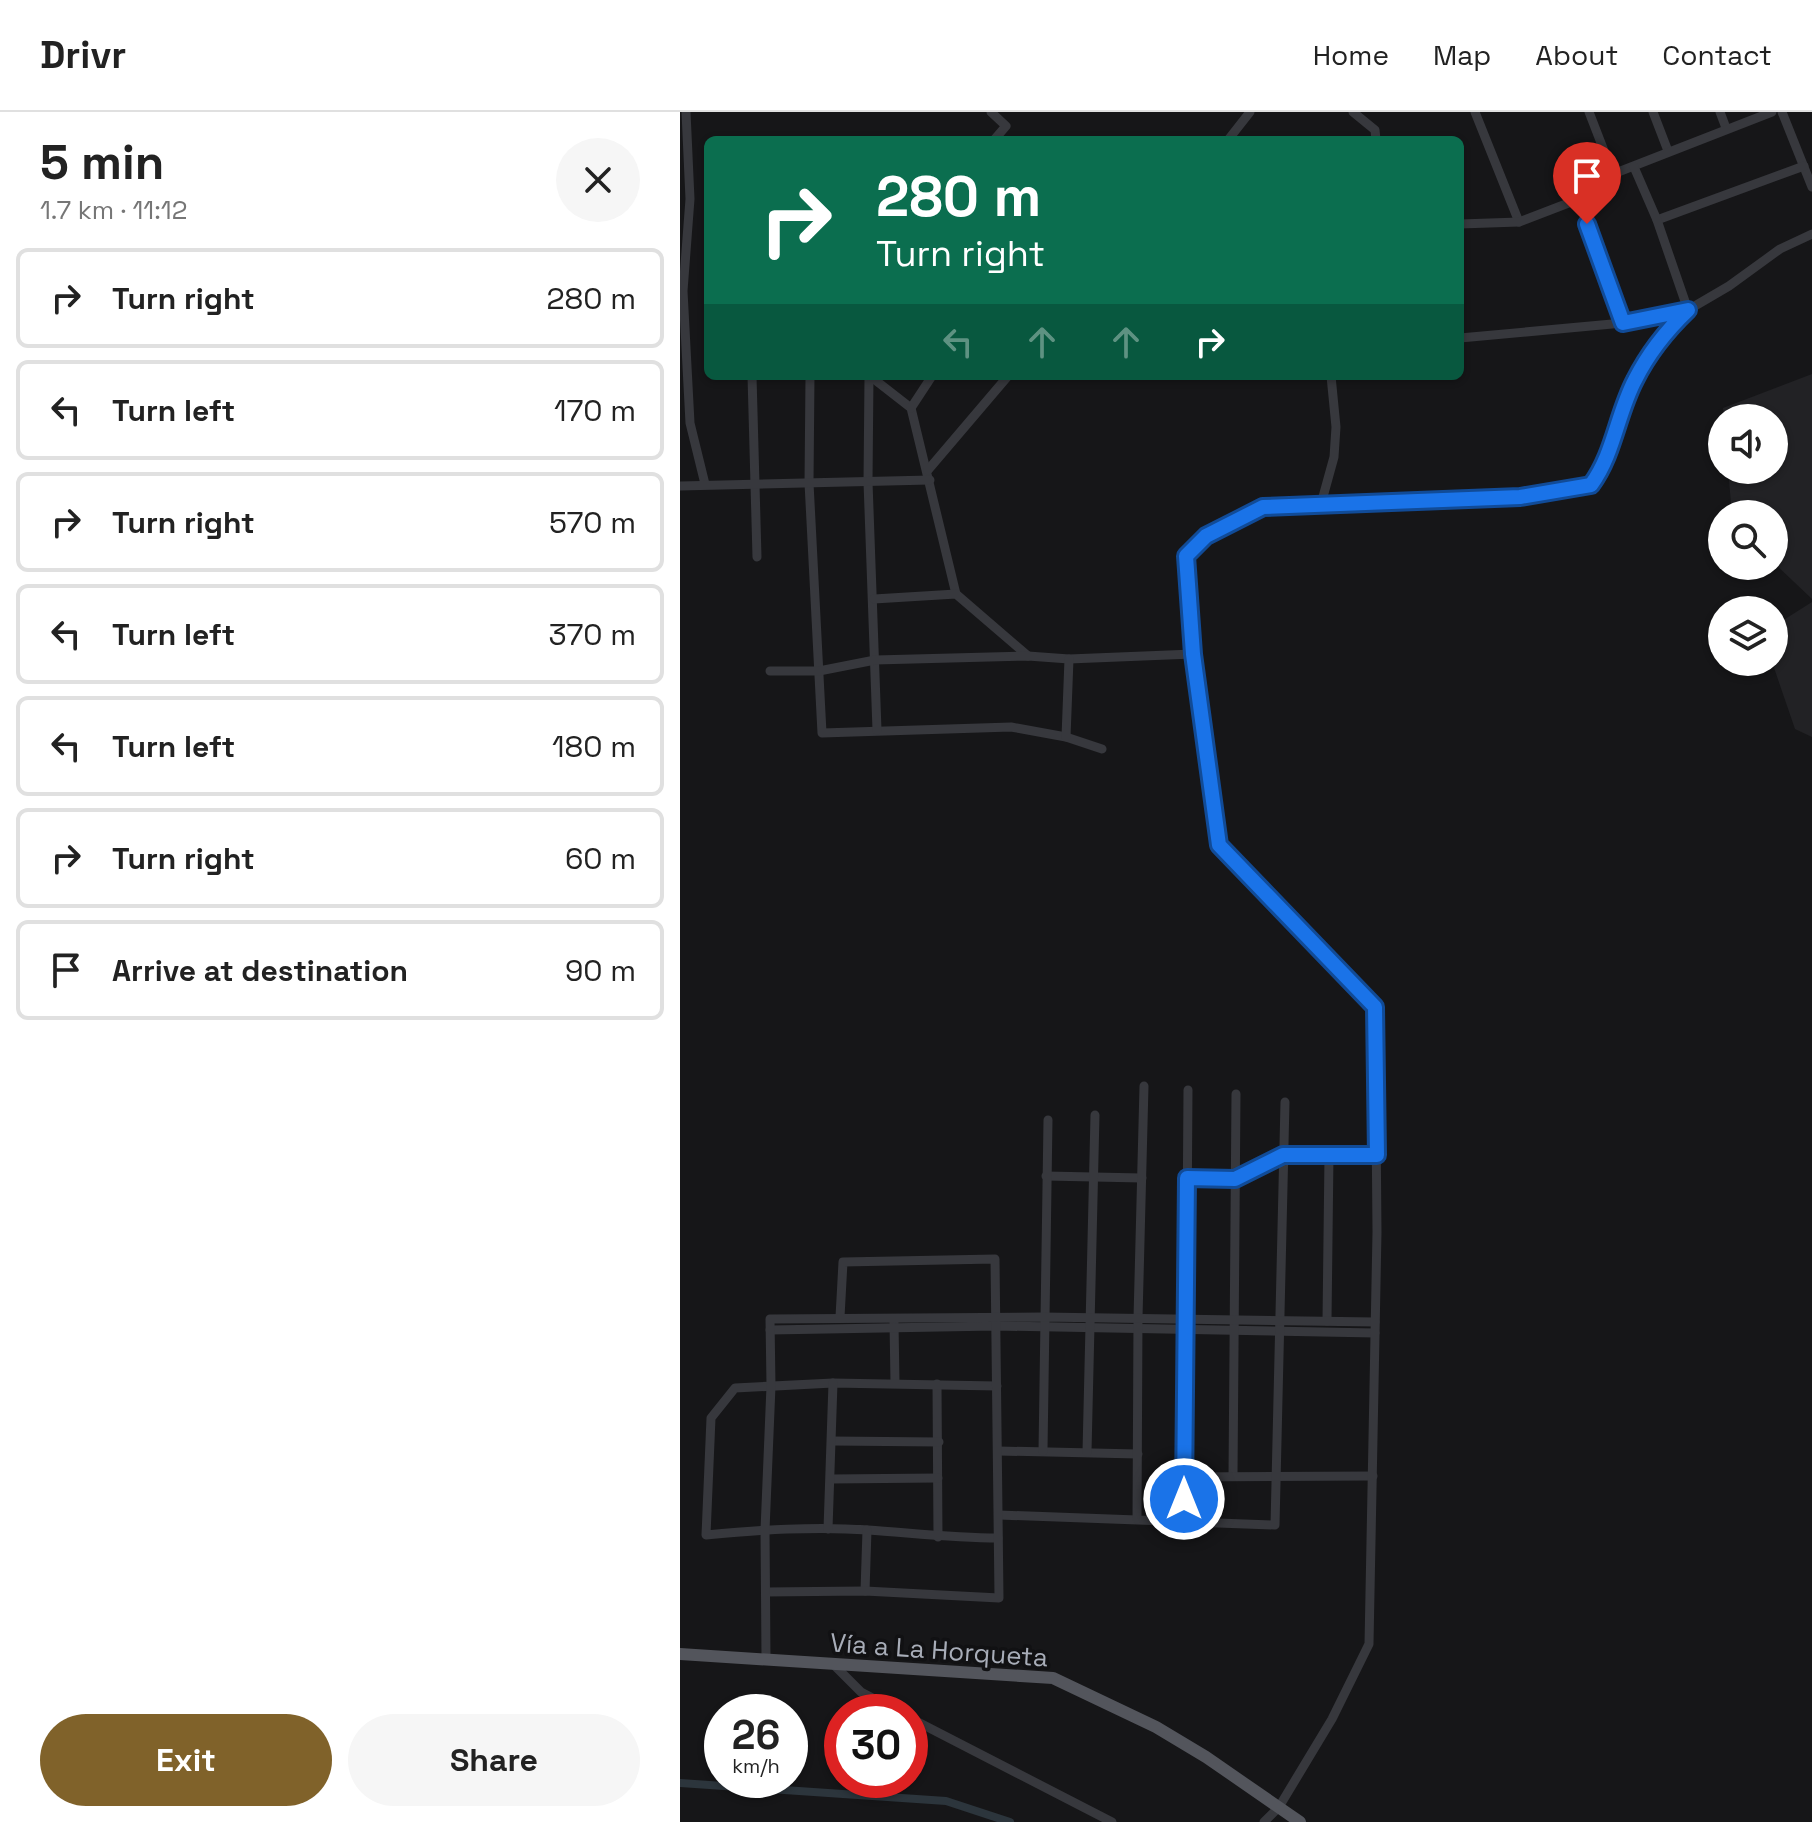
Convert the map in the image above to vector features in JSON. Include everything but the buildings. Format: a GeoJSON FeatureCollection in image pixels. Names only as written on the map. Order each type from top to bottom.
{"type":"FeatureCollection","features":[{"type":"Feature","properties":{"kind":"main road","name":"Vía a La Horqueta"},"geometry":{"type":"LineString","coordinates":[[680,1654],[1053,1678],[1156,1727],[1206,1757],[1300,1822]]}},
{"type":"Feature","properties":{"kind":"street"},"geometry":{"type":"LineString","coordinates":[[686,112],[690,199],[683,304],[690,423],[705,484]]}},
{"type":"Feature","properties":{"kind":"street"},"geometry":{"type":"LineString","coordinates":[[991,112],[1006,126],[997,136]]}},
{"type":"Feature","properties":{"kind":"street"},"geometry":{"type":"LineString","coordinates":[[1001,121],[1011,112]]}},
{"type":"Feature","properties":{"kind":"street"},"geometry":{"type":"LineString","coordinates":[[1231,136],[1250,112]]}},
{"type":"Feature","properties":{"kind":"street"},"geometry":{"type":"LineString","coordinates":[[1353,112],[1375,130],[1376,136]]}},
{"type":"Feature","properties":{"kind":"street"},"geometry":{"type":"LineString","coordinates":[[1475,112],[1519,222]]}},
{"type":"Feature","properties":{"kind":"street"},"geometry":{"type":"LineString","coordinates":[[1589,112],[1613,174]]}},
{"type":"Feature","properties":{"kind":"street"},"geometry":{"type":"LineString","coordinates":[[1653,112],[1668,151]]}},
{"type":"Feature","properties":{"kind":"street"},"geometry":{"type":"LineString","coordinates":[[1720,112],[1726,128]]}},
{"type":"Feature","properties":{"kind":"street"},"geometry":{"type":"LineString","coordinates":[[1464,224],[1519,222],[1579,199],[1613,174],[1772,112]]}},
{"type":"Feature","properties":{"kind":"street"},"geometry":{"type":"LineString","coordinates":[[1782,112],[1812,187]]}},
{"type":"Feature","properties":{"kind":"street"},"geometry":{"type":"LineString","coordinates":[[1657,220],[1804,166]]}},
{"type":"Feature","properties":{"kind":"street"},"geometry":{"type":"LineString","coordinates":[[1634,167],[1657,220],[1688,310]]}},
{"type":"Feature","properties":{"kind":"street"},"geometry":{"type":"LineString","coordinates":[[1579,199],[1623,323]]}},
{"type":"Feature","properties":{"kind":"street"},"geometry":{"type":"LineString","coordinates":[[1264,1822],[1279,1807],[1332,1719],[1369,1644],[1377,1155],[1375,1007],[1219,845],[1193,654],[1186,556],[1206,536],[1263,507],[1520,497],[1591,485],[1603,470],[1634,381],[1672,325],[1688,310],[1729,286],[1780,249],[1812,234]]}},
{"type":"Feature","properties":{"kind":"street"},"geometry":{"type":"LineString","coordinates":[[1464,338],[1623,323],[1688,310]]}},
{"type":"Feature","properties":{"kind":"street"},"geometry":{"type":"LineString","coordinates":[[752,380],[757,557]]}},
{"type":"Feature","properties":{"kind":"street"},"geometry":{"type":"LineString","coordinates":[[810,380],[809,483],[822,733],[993,726],[1066,737],[1102,749]]}},
{"type":"Feature","properties":{"kind":"street"},"geometry":{"type":"LineString","coordinates":[[870,380],[868,482],[877,730]]}},
{"type":"Feature","properties":{"kind":"street"},"geometry":{"type":"LineString","coordinates":[[875,380],[911,408],[956,594],[1028,656]]}},
{"type":"Feature","properties":{"kind":"street"},"geometry":{"type":"LineString","coordinates":[[911,408],[929,380]]}},
{"type":"Feature","properties":{"kind":"street"},"geometry":{"type":"LineString","coordinates":[[680,486],[868,482],[929,475],[1005,380]]}},
{"type":"Feature","properties":{"kind":"street"},"geometry":{"type":"LineString","coordinates":[[1321,504],[1334,457],[1336,427],[1331,380]]}},
{"type":"Feature","properties":{"kind":"street"},"geometry":{"type":"LineString","coordinates":[[874,599],[956,594]]}},
{"type":"Feature","properties":{"kind":"street"},"geometry":{"type":"LineString","coordinates":[[770,671],[819,671],[875,660],[1028,656],[1069,659],[1193,654]]}},
{"type":"Feature","properties":{"kind":"street"},"geometry":{"type":"LineString","coordinates":[[1066,737],[1069,659]]}},
{"type":"Feature","properties":{"kind":"street"},"geometry":{"type":"LineString","coordinates":[[1137,1519],[1144,1086]]}},
{"type":"Feature","properties":{"kind":"street"},"geometry":{"type":"LineString","coordinates":[[1185,1521],[1188,1090]]}},
{"type":"Feature","properties":{"kind":"street"},"geometry":{"type":"LineString","coordinates":[[1233,1476],[1236,1094]]}},
{"type":"Feature","properties":{"kind":"street"},"geometry":{"type":"LineString","coordinates":[[999,1515],[1275,1525],[1285,1102]]}},
{"type":"Feature","properties":{"kind":"street"},"geometry":{"type":"LineString","coordinates":[[1087,1452],[1095,1115]]}},
{"type":"Feature","properties":{"kind":"street"},"geometry":{"type":"LineString","coordinates":[[1043,1451],[1048,1120]]}},
{"type":"Feature","properties":{"kind":"street"},"geometry":{"type":"LineString","coordinates":[[1187,1178],[1235,1179],[1283,1155],[1377,1155]]}},
{"type":"Feature","properties":{"kind":"street"},"geometry":{"type":"LineString","coordinates":[[1327,1321],[1329,1155]]}},
{"type":"Feature","properties":{"kind":"street"},"geometry":{"type":"LineString","coordinates":[[1046,1176],[1142,1178]]}},
{"type":"Feature","properties":{"kind":"street"},"geometry":{"type":"LineString","coordinates":[[766,1592],[865,1591],[999,1598],[995,1259],[843,1262],[840,1317]]}},
{"type":"Feature","properties":{"kind":"street"},"geometry":{"type":"LineString","coordinates":[[766,1658],[765,1530],[771,1386],[770,1319],[840,1317],[894,1322]]}},
{"type":"Feature","properties":{"kind":"street"},"geometry":{"type":"LineString","coordinates":[[770,1330],[894,1322],[996,1322],[1043,1317],[1375,1322]]}},
{"type":"Feature","properties":{"kind":"street"},"geometry":{"type":"LineString","coordinates":[[894,1322],[895,1383]]}},
{"type":"Feature","properties":{"kind":"street"},"geometry":{"type":"LineString","coordinates":[[996,1322],[1044,1328],[1375,1333]]}},
{"type":"Feature","properties":{"kind":"street"},"geometry":{"type":"LineString","coordinates":[[997,1386],[833,1383],[735,1388],[711,1418],[706,1535],[828,1529],[998,1538]]}},
{"type":"Feature","properties":{"kind":"street"},"geometry":{"type":"LineString","coordinates":[[828,1529],[833,1383]]}},
{"type":"Feature","properties":{"kind":"street"},"geometry":{"type":"LineString","coordinates":[[937,1384],[938,1537]]}},
{"type":"Feature","properties":{"kind":"street"},"geometry":{"type":"LineString","coordinates":[[832,1441],[939,1442]]}},
{"type":"Feature","properties":{"kind":"street"},"geometry":{"type":"LineString","coordinates":[[999,1451],[1138,1454]]}},
{"type":"Feature","properties":{"kind":"street"},"geometry":{"type":"LineString","coordinates":[[1184,1477],[1373,1476]]}},
{"type":"Feature","properties":{"kind":"street"},"geometry":{"type":"LineString","coordinates":[[831,1479],[938,1478]]}},
{"type":"Feature","properties":{"kind":"street"},"geometry":{"type":"LineString","coordinates":[[865,1591],[867,1530]]}},
{"type":"Feature","properties":{"kind":"street"},"geometry":{"type":"LineString","coordinates":[[833,1664],[865,1694]]}},
{"type":"Feature","properties":{"kind":"street"},"geometry":{"type":"LineString","coordinates":[[928,1727],[1112,1822]]}},
{"type":"Feature","properties":{"kind":"shaded area"},"geometry":{"type":"Polygon","coordinates":[[[1812,374],[1812,599],[1788,576],[1788,500],[1731,500],[1729,484],[1788,484],[1788,404],[1733,404],[1812,374]]]}},
{"type":"Feature","properties":{"kind":"shaded area"},"geometry":{"type":"Polygon","coordinates":[[[1812,602],[1812,737],[1795,729],[1777,676],[1788,676],[1788,617],[1812,602]]]}},
{"type":"Feature","properties":{"kind":"waterway"},"geometry":{"type":"LineString","coordinates":[[680,1783],[946,1801],[1010,1822]]}},
{"type":"Feature","properties":{"kind":"route"},"geometry":{"type":"LineString","coordinates":[[1184,1499],[1187,1178],[1235,1179],[1283,1155],[1377,1155],[1375,1007],[1219,845],[1193,654],[1186,556],[1206,536],[1263,507],[1520,497],[1591,485],[1603,470],[1634,381],[1672,325],[1688,310],[1623,323],[1587,224]]}}]}
